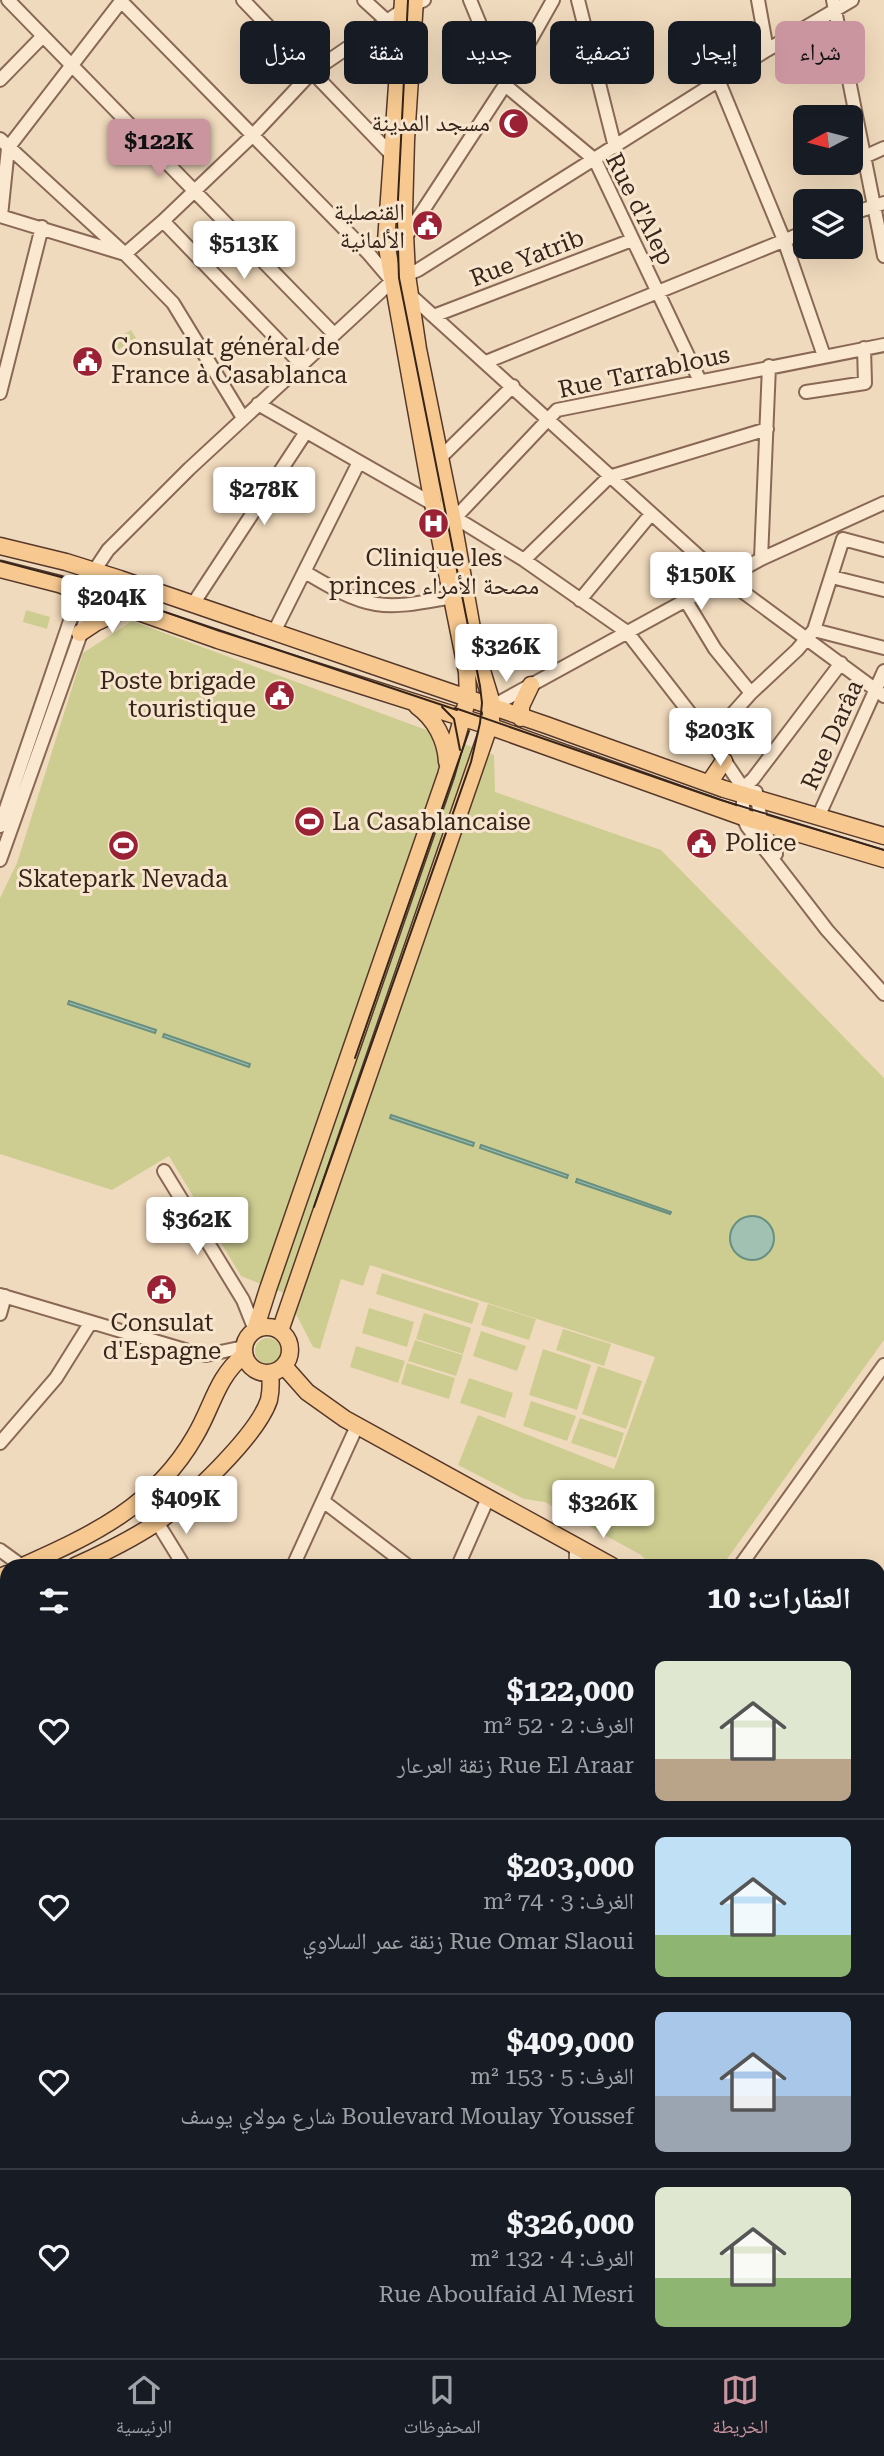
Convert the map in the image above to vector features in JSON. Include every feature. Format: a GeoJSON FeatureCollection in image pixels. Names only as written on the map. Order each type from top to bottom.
{"type":"FeatureCollection","features":[{"type":"Feature","properties":{"kind":"main road"},"geometry":{"type":"LineString","coordinates":[[280,1331],[489,726],[491,706],[476,652],[454,517],[433,463],[399,278],[386,242],[391,154],[412,3]]}},
{"type":"Feature","properties":{"kind":"main road"},"geometry":{"type":"LineString","coordinates":[[256,1330],[446,775],[468,698],[467,672],[433,504],[433,463],[410,293],[399,278],[405,239],[412,3]]}},
{"type":"Feature","properties":{"kind":"main road"},"geometry":{"type":"LineString","coordinates":[[0,546],[94,570],[709,783],[884,836]]}},
{"type":"Feature","properties":{"kind":"main road"},"geometry":{"type":"LineString","coordinates":[[0,569],[87,593],[218,640],[463,717],[743,817],[884,859]]}},
{"type":"Feature","properties":{"kind":"main road"},"geometry":{"type":"LineString","coordinates":[[80,633],[127,608]]}},
{"type":"Feature","properties":{"kind":"main road"},"geometry":{"type":"LineString","coordinates":[[521,718],[521,706],[531,685]]}},
{"type":"Feature","properties":{"kind":"main road"},"geometry":{"type":"LineString","coordinates":[[403,699],[420,708],[436,727],[447,757],[446,775]]}},
{"type":"Feature","properties":{"kind":"main road"},"geometry":{"type":"LineString","coordinates":[[709,783],[724,761]]}},
{"type":"Feature","properties":{"kind":"main road"},"geometry":{"type":"LineString","coordinates":[[37,1559],[116,1520],[165,1478],[195,1437],[225,1374],[244,1351],[247,1338],[256,1330],[267,1327],[280,1331],[287,1339],[290,1349],[277,1370],[270,1396],[258,1420],[205,1482],[158,1522],[115,1548],[91,1559]]}},
{"type":"Feature","properties":{"kind":"main road"},"geometry":{"type":"LineString","coordinates":[[244,1351],[247,1363],[254,1369],[277,1370],[357,1426],[599,1559]]}},
{"type":"Feature","properties":{"kind":"street"},"geometry":{"type":"LineString","coordinates":[[8,0],[334,334]]}},
{"type":"Feature","properties":{"kind":"street"},"geometry":{"type":"LineString","coordinates":[[125,254],[1,216],[4,143],[71,66],[121,0],[369,254],[399,278]]}},
{"type":"Feature","properties":{"kind":"street"},"geometry":{"type":"LineString","coordinates":[[243,0],[263,21]]}},
{"type":"Feature","properties":{"kind":"street"},"geometry":{"type":"LineString","coordinates":[[364,0],[387,21],[412,3]]}},
{"type":"Feature","properties":{"kind":"street"},"geometry":{"type":"LineString","coordinates":[[470,0],[505,85]]}},
{"type":"Feature","properties":{"kind":"street"},"geometry":{"type":"LineString","coordinates":[[405,239],[505,85],[553,0]]}},
{"type":"Feature","properties":{"kind":"street"},"geometry":{"type":"LineString","coordinates":[[579,0],[615,147]]}},
{"type":"Feature","properties":{"kind":"street"},"geometry":{"type":"LineString","coordinates":[[758,0],[767,50]]}},
{"type":"Feature","properties":{"kind":"street"},"geometry":{"type":"LineString","coordinates":[[761,54],[834,5],[852,0]]}},
{"type":"Feature","properties":{"kind":"street"},"geometry":{"type":"LineString","coordinates":[[834,5],[864,157],[879,204],[884,256]]}},
{"type":"Feature","properties":{"kind":"street"},"geometry":{"type":"LineString","coordinates":[[0,80],[43,36]]}},
{"type":"Feature","properties":{"kind":"street"},"geometry":{"type":"LineString","coordinates":[[125,254],[253,135],[301,84]]}},
{"type":"Feature","properties":{"kind":"street"},"geometry":{"type":"LineString","coordinates":[[324,84],[391,154]]}},
{"type":"Feature","properties":{"kind":"street"},"geometry":{"type":"LineString","coordinates":[[0,860],[80,633],[87,593],[85,577],[94,570],[108,550],[243,418],[399,278],[716,84]]}},
{"type":"Feature","properties":{"kind":"street"},"geometry":{"type":"LineString","coordinates":[[720,84],[784,240],[824,356]]}},
{"type":"Feature","properties":{"kind":"street","name":"Rue d'Alep"},"geometry":{"type":"LineString","coordinates":[[505,85],[595,160],[700,381]]}},
{"type":"Feature","properties":{"kind":"street"},"geometry":{"type":"LineString","coordinates":[[4,143],[125,254],[173,303],[243,418]]}},
{"type":"Feature","properties":{"kind":"street"},"geometry":{"type":"LineString","coordinates":[[864,157],[884,148]]}},
{"type":"Feature","properties":{"kind":"street"},"geometry":{"type":"LineString","coordinates":[[163,220],[301,365]]}},
{"type":"Feature","properties":{"kind":"street"},"geometry":{"type":"LineString","coordinates":[[0,394],[42,227]]}},
{"type":"Feature","properties":{"kind":"street"},"geometry":{"type":"LineString","coordinates":[[486,362],[793,237]]}},
{"type":"Feature","properties":{"kind":"street","name":"Rue Yatrib"},"geometry":{"type":"LineString","coordinates":[[436,316],[632,240]]}},
{"type":"Feature","properties":{"kind":"street"},"geometry":{"type":"LineString","coordinates":[[410,293],[548,417],[609,477],[726,580],[810,634],[841,663],[880,693]]}},
{"type":"Feature","properties":{"kind":"street","name":"Rue Tarrablous"},"geometry":{"type":"LineString","coordinates":[[454,517],[555,411],[568,406],[884,345]]}},
{"type":"Feature","properties":{"kind":"street"},"geometry":{"type":"LineString","coordinates":[[806,392],[865,383],[864,348]]}},
{"type":"Feature","properties":{"kind":"street"},"geometry":{"type":"LineString","coordinates":[[761,559],[769,366]]}},
{"type":"Feature","properties":{"kind":"street"},"geometry":{"type":"LineString","coordinates":[[433,463],[513,386]]}},
{"type":"Feature","properties":{"kind":"street"},"geometry":{"type":"LineString","coordinates":[[258,404],[433,504],[524,560],[627,632],[710,739],[747,793],[787,876],[827,930],[884,994]]}},
{"type":"Feature","properties":{"kind":"street"},"geometry":{"type":"LineString","coordinates":[[524,560],[609,477],[767,429]]}},
{"type":"Feature","properties":{"kind":"street"},"geometry":{"type":"LineString","coordinates":[[193,604],[306,432]]}},
{"type":"Feature","properties":{"kind":"street"},"geometry":{"type":"LineString","coordinates":[[274,632],[359,462]]}},
{"type":"Feature","properties":{"kind":"street"},"geometry":{"type":"LineString","coordinates":[[491,706],[761,559],[884,503]]}},
{"type":"Feature","properties":{"kind":"street"},"geometry":{"type":"LineString","coordinates":[[580,600],[651,513]]}},
{"type":"Feature","properties":{"kind":"street"},"geometry":{"type":"LineString","coordinates":[[710,739],[810,634],[843,539],[837,524]]}},
{"type":"Feature","properties":{"kind":"street"},"geometry":{"type":"LineString","coordinates":[[843,539],[884,550]]}},
{"type":"Feature","properties":{"kind":"street"},"geometry":{"type":"LineString","coordinates":[[305,572],[341,592],[374,604],[410,604],[453,597]]}},
{"type":"Feature","properties":{"kind":"street"},"geometry":{"type":"LineString","coordinates":[[832,577],[884,590]]}},
{"type":"Feature","properties":{"kind":"street"},"geometry":{"type":"LineString","coordinates":[[0,826],[87,593]]}},
{"type":"Feature","properties":{"kind":"street"},"geometry":{"type":"LineString","coordinates":[[686,601],[715,649],[751,693]]}},
{"type":"Feature","properties":{"kind":"street"},"geometry":{"type":"LineString","coordinates":[[810,634],[884,648]]}},
{"type":"Feature","properties":{"kind":"street"},"geometry":{"type":"LineString","coordinates":[[787,876],[779,870],[743,817],[747,793],[753,779],[841,663]]}},
{"type":"Feature","properties":{"kind":"street","name":"Rue Darâa"},"geometry":{"type":"LineString","coordinates":[[819,815],[880,693],[884,671]]}},
{"type":"Feature","properties":{"kind":"street"},"geometry":{"type":"LineString","coordinates":[[164,1171],[243,1300],[256,1330]]}},
{"type":"Feature","properties":{"kind":"street"},"geometry":{"type":"LineString","coordinates":[[0,1314],[3,1296],[195,1353],[206,1355],[244,1351]]}},
{"type":"Feature","properties":{"kind":"street"},"geometry":{"type":"LineString","coordinates":[[0,1443],[56,1378],[91,1322]]}},
{"type":"Feature","properties":{"kind":"street"},"geometry":{"type":"LineString","coordinates":[[745,1559],[884,1365]]}},
{"type":"Feature","properties":{"kind":"street"},"geometry":{"type":"LineString","coordinates":[[297,1559],[357,1426]]}},
{"type":"Feature","properties":{"kind":"street"},"geometry":{"type":"LineString","coordinates":[[461,1559],[488,1498]]}},
{"type":"Feature","properties":{"kind":"street"},"geometry":{"type":"LineString","coordinates":[[323,1501],[399,1559]]}},
{"type":"Feature","properties":{"kind":"street"},"geometry":{"type":"LineString","coordinates":[[158,1522],[180,1559]]}},
{"type":"Feature","properties":{"kind":"street"},"geometry":{"type":"LineString","coordinates":[[576,1546],[576,1559]]}},
{"type":"Feature","properties":{"kind":"shaded area"},"geometry":{"type":"Polygon","coordinates":[[[131,330],[136,338],[116,351],[111,342],[131,330]]]}},
{"type":"Feature","properties":{"kind":"shaded area"},"geometry":{"type":"Polygon","coordinates":[[[26,610],[50,617],[47,629],[23,622],[26,610]]]}},
{"type":"Feature","properties":{"kind":"shaded area"},"geometry":{"type":"Polygon","coordinates":[[[132,621],[494,755],[495,792],[661,850],[884,1078],[884,1340],[727,1559],[645,1559],[545,1502],[524,1499],[458,1465],[478,1415],[614,1469],[655,1357],[370,1265],[363,1286],[341,1279],[320,1349],[313,1347],[295,1312],[299,1299],[241,1276],[169,1156],[112,1190],[0,1154],[0,898],[17,863],[83,653],[132,621]]]}},
{"type":"Feature","properties":{"kind":"shaded area"},"geometry":{"type":"Polygon","coordinates":[[[69,1001],[156,1030],[155,1033],[68,1004],[69,1001]]]}},
{"type":"Feature","properties":{"kind":"shaded area"},"geometry":{"type":"Polygon","coordinates":[[[164,1034],[250,1064],[249,1067],[163,1037],[164,1034]]]}},
{"type":"Feature","properties":{"kind":"shaded area"},"geometry":{"type":"Polygon","coordinates":[[[391,1115],[474,1143],[473,1146],[390,1118],[391,1115]]]}},
{"type":"Feature","properties":{"kind":"shaded area"},"geometry":{"type":"Polygon","coordinates":[[[481,1145],[568,1175],[567,1178],[480,1148],[481,1145]]]}},
{"type":"Feature","properties":{"kind":"shaded area"},"geometry":{"type":"Polygon","coordinates":[[[577,1179],[671,1212],[670,1214],[576,1182],[577,1179]]]}},
{"type":"Feature","properties":{"kind":"shaded area"},"geometry":{"type":"Polygon","coordinates":[[[752,1216],[761,1217],[768,1222],[773,1229],[773,1247],[768,1254],[761,1259],[752,1260],[743,1259],[736,1254],[731,1247],[730,1238],[731,1229],[736,1222],[743,1217],[752,1216]]]}},
{"type":"Feature","properties":{"kind":"shaded area"},"geometry":{"type":"Polygon","coordinates":[[[382,1273],[479,1303],[472,1324],[376,1294],[382,1273]]]}},
{"type":"Feature","properties":{"kind":"shaded area"},"geometry":{"type":"Polygon","coordinates":[[[488,1304],[536,1319],[529,1340],[481,1325],[488,1304]]]}},
{"type":"Feature","properties":{"kind":"shaded area"},"geometry":{"type":"Polygon","coordinates":[[[369,1308],[414,1322],[407,1347],[362,1333],[369,1308]]]}},
{"type":"Feature","properties":{"kind":"shaded area"},"geometry":{"type":"Polygon","coordinates":[[[424,1313],[471,1328],[463,1354],[416,1339],[424,1313]]]}},
{"type":"Feature","properties":{"kind":"shaded area"},"geometry":{"type":"Polygon","coordinates":[[[563,1329],[611,1344],[604,1366],[556,1350],[563,1329]]]}},
{"type":"Feature","properties":{"kind":"shaded area"},"geometry":{"type":"Polygon","coordinates":[[[481,1331],[526,1346],[517,1371],[473,1356],[481,1331]]]}},
{"type":"Feature","properties":{"kind":"shaded area"},"geometry":{"type":"Polygon","coordinates":[[[268,1338],[278,1341],[281,1351],[278,1361],[268,1364],[258,1361],[255,1351],[258,1341],[268,1338]]]}},
{"type":"Feature","properties":{"kind":"shaded area"},"geometry":{"type":"Polygon","coordinates":[[[415,1340],[463,1355],[456,1376],[408,1361],[415,1340]]]}},
{"type":"Feature","properties":{"kind":"shaded area"},"geometry":{"type":"Polygon","coordinates":[[[356,1346],[405,1361],[398,1383],[350,1367],[356,1346]]]}},
{"type":"Feature","properties":{"kind":"shaded area"},"geometry":{"type":"Polygon","coordinates":[[[543,1349],[591,1365],[577,1410],[529,1395],[543,1349]]]}},
{"type":"Feature","properties":{"kind":"shaded area"},"geometry":{"type":"Polygon","coordinates":[[[407,1363],[455,1378],[449,1399],[401,1384],[407,1363]]]}},
{"type":"Feature","properties":{"kind":"shaded area"},"geometry":{"type":"Polygon","coordinates":[[[598,1366],[642,1381],[626,1429],[582,1414],[598,1366]]]}},
{"type":"Feature","properties":{"kind":"shaded area"},"geometry":{"type":"Polygon","coordinates":[[[469,1378],[513,1393],[505,1418],[460,1403],[469,1378]]]}},
{"type":"Feature","properties":{"kind":"shaded area"},"geometry":{"type":"Polygon","coordinates":[[[531,1401],[576,1416],[567,1441],[523,1426],[531,1401]]]}},
{"type":"Feature","properties":{"kind":"shaded area"},"geometry":{"type":"Polygon","coordinates":[[[580,1418],[624,1433],[616,1458],[571,1443],[580,1418]]]}},
{"type":"Feature","properties":{"kind":"tram line"},"geometry":{"type":"LineString","coordinates":[[314,1207],[471,762],[482,703],[399,278],[397,219],[408,0]]}},
{"type":"Feature","properties":{"kind":"tram line"},"geometry":{"type":"LineString","coordinates":[[0,561],[61,577],[721,800],[884,850]]}},
{"type":"Feature","properties":{"kind":"tram line"},"geometry":{"type":"LineString","coordinates":[[442,707],[454,719],[460,750]]}},
{"type":"Feature","properties":{"kind":"tram line"},"geometry":{"type":"LineString","coordinates":[[355,1058],[469,731]]}},
{"type":"Feature","properties":{"kind":"place","name":"مسجد المدينة"},"geometry":{"type":"Point","coordinates":[513,123]}},
{"type":"Feature","properties":{"kind":"place","name":"القنصلية الألمانية"},"geometry":{"type":"Point","coordinates":[428,226]}},
{"type":"Feature","properties":{"kind":"place","name":"Consulat général de France à Casablanca"},"geometry":{"type":"Point","coordinates":[88,361]}},
{"type":"Feature","properties":{"kind":"place","name":"Clinique les princes مصحة الأمراء"},"geometry":{"type":"Point","coordinates":[434,524]}},
{"type":"Feature","properties":{"kind":"place","name":"Poste brigade touristique"},"geometry":{"type":"Point","coordinates":[279,695]}},
{"type":"Feature","properties":{"kind":"place","name":"La Casablancaise"},"geometry":{"type":"Point","coordinates":[309,822]}},
{"type":"Feature","properties":{"kind":"place","name":"Police"},"geometry":{"type":"Point","coordinates":[702,843]}},
{"type":"Feature","properties":{"kind":"place","name":"Skatepark Nevada"},"geometry":{"type":"Point","coordinates":[123,845]}},
{"type":"Feature","properties":{"kind":"place","name":"Consulat d'Espagne"},"geometry":{"type":"Point","coordinates":[162,1289]}}]}
